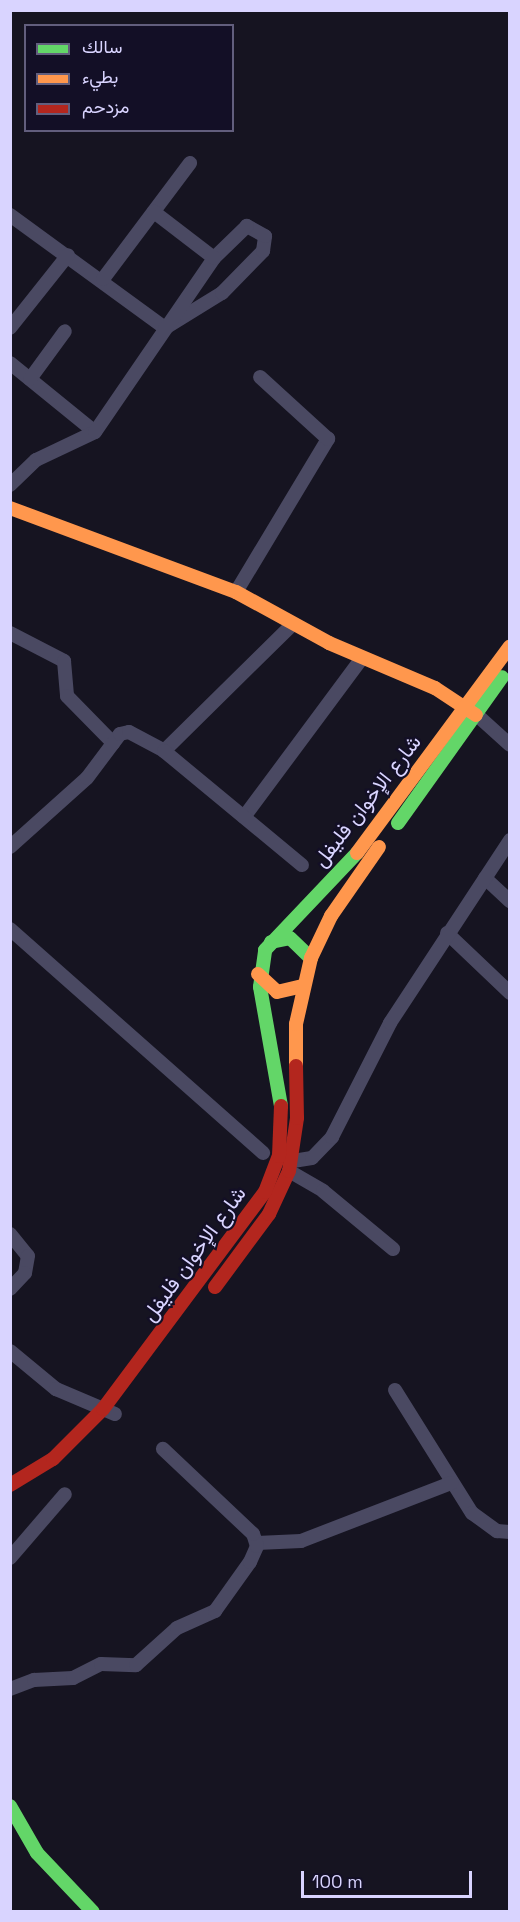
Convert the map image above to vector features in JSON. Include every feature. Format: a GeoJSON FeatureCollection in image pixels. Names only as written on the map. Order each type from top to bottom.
{"type":"FeatureCollection","features":[{"type":"Feature","properties":{"kind":"main road"},"geometry":{"type":"LineString","coordinates":[[10,508],[236,592],[293,624],[465,707],[478,716]]}},
{"type":"Feature","properties":{"kind":"main road","name":"شارع الإخوان فليفل"},"geometry":{"type":"LineString","coordinates":[[10,1498],[70,1464],[155,1352],[265,1192],[279,1155],[281,1088],[258,974],[271,942],[332,882],[510,646]]}},
{"type":"Feature","properties":{"kind":"main road","name":"شارع الإخوان فليفل"},"geometry":{"type":"LineString","coordinates":[[155,1352],[254,1238],[291,1166],[303,986],[311,958],[346,893],[478,716],[510,666]]}},
{"type":"Feature","properties":{"kind":"main road"},"geometry":{"type":"LineString","coordinates":[[332,882],[346,893]]}},
{"type":"Feature","properties":{"kind":"main road"},"geometry":{"type":"LineString","coordinates":[[271,942],[290,938],[311,958]]}},
{"type":"Feature","properties":{"kind":"main road"},"geometry":{"type":"LineString","coordinates":[[258,974],[277,992],[303,986]]}},
{"type":"Feature","properties":{"kind":"main road","name":"شارع الإخوان فليفل"},"geometry":{"type":"LineString","coordinates":[[10,1485],[53,1460],[109,1411]]}},
{"type":"Feature","properties":{"kind":"main road"},"geometry":{"type":"LineString","coordinates":[[10,1806],[37,1853],[93,1911]]}},
{"type":"Feature","properties":{"kind":"street"},"geometry":{"type":"LineString","coordinates":[[103,279],[190,163]]}},
{"type":"Feature","properties":{"kind":"street"},"geometry":{"type":"LineString","coordinates":[[154,212],[214,258]]}},
{"type":"Feature","properties":{"kind":"street"},"geometry":{"type":"LineString","coordinates":[[10,215],[103,279],[165,328]]}},
{"type":"Feature","properties":{"kind":"street"},"geometry":{"type":"LineString","coordinates":[[10,485],[36,460],[95,432],[165,328],[214,258],[247,226],[265,236],[263,251],[222,293],[165,328]]}},
{"type":"Feature","properties":{"kind":"street"},"geometry":{"type":"LineString","coordinates":[[10,328],[68,255]]}},
{"type":"Feature","properties":{"kind":"street"},"geometry":{"type":"LineString","coordinates":[[30,379],[64,331]]}},
{"type":"Feature","properties":{"kind":"street"},"geometry":{"type":"LineString","coordinates":[[10,363],[95,432]]}},
{"type":"Feature","properties":{"kind":"street"},"geometry":{"type":"LineString","coordinates":[[236,592],[328,439],[260,377]]}},
{"type":"Feature","properties":{"kind":"street"},"geometry":{"type":"LineString","coordinates":[[164,751],[293,624]]}},
{"type":"Feature","properties":{"kind":"street"},"geometry":{"type":"LineString","coordinates":[[10,633],[64,661],[67,696],[113,743]]}},
{"type":"Feature","properties":{"kind":"street"},"geometry":{"type":"LineString","coordinates":[[244,817],[362,658]]}},
{"type":"Feature","properties":{"kind":"street"},"geometry":{"type":"LineString","coordinates":[[478,716],[510,745]]}},
{"type":"Feature","properties":{"kind":"street"},"geometry":{"type":"LineString","coordinates":[[10,847],[87,778],[113,743],[129,732],[164,751],[303,865]]}},
{"type":"Feature","properties":{"kind":"street"},"geometry":{"type":"LineString","coordinates":[[291,1166],[312,1158],[332,1137],[390,1023],[510,840]]}},
{"type":"Feature","properties":{"kind":"street"},"geometry":{"type":"LineString","coordinates":[[485,878],[510,901]]}},
{"type":"Feature","properties":{"kind":"street"},"geometry":{"type":"LineString","coordinates":[[10,929],[263,1153]]}},
{"type":"Feature","properties":{"kind":"street"},"geometry":{"type":"LineString","coordinates":[[447,933],[510,993]]}},
{"type":"Feature","properties":{"kind":"street"},"geometry":{"type":"LineString","coordinates":[[291,1166],[393,1249]]}},
{"type":"Feature","properties":{"kind":"street"},"geometry":{"type":"LineString","coordinates":[[10,1234],[28,1256],[25,1273],[10,1289]]}},
{"type":"Feature","properties":{"kind":"street"},"geometry":{"type":"LineString","coordinates":[[10,1351],[56,1389],[109,1411]]}},
{"type":"Feature","properties":{"kind":"street"},"geometry":{"type":"LineString","coordinates":[[395,1390],[451,1483],[484,1523],[510,1532]]}},
{"type":"Feature","properties":{"kind":"street"},"geometry":{"type":"LineString","coordinates":[[163,1449],[257,1543],[301,1541],[451,1483]]}},
{"type":"Feature","properties":{"kind":"street"},"geometry":{"type":"LineString","coordinates":[[10,1558],[65,1494]]}},
{"type":"Feature","properties":{"kind":"street"},"geometry":{"type":"LineString","coordinates":[[10,1689],[34,1680],[67,1680],[101,1664],[136,1665],[177,1628],[219,1607],[257,1543]]}},
{"type":"Feature","properties":{"kind":"traffic: fast"},"geometry":{"type":"LineString","coordinates":[[398,823],[502,677]]}},
{"type":"Feature","properties":{"kind":"traffic: fast"},"geometry":{"type":"LineString","coordinates":[[281,1106],[260,987],[265,950],[357,853]]}},
{"type":"Feature","properties":{"kind":"traffic: fast"},"geometry":{"type":"LineString","coordinates":[[271,942],[290,938],[311,958]]}},
{"type":"Feature","properties":{"kind":"traffic: fast"},"geometry":{"type":"LineString","coordinates":[[10,1806],[37,1853],[93,1912]]}},
{"type":"Feature","properties":{"kind":"traffic: slow"},"geometry":{"type":"LineString","coordinates":[[10,508],[236,592],[329,643],[435,688],[476,715]]}},
{"type":"Feature","properties":{"kind":"traffic: slow"},"geometry":{"type":"LineString","coordinates":[[357,853],[510,646]]}},
{"type":"Feature","properties":{"kind":"traffic: slow"},"geometry":{"type":"LineString","coordinates":[[296,1066],[296,1024],[311,958],[331,916],[379,847]]}},
{"type":"Feature","properties":{"kind":"traffic: slow"},"geometry":{"type":"LineString","coordinates":[[258,974],[277,992],[303,986]]}},
{"type":"Feature","properties":{"kind":"traffic: jam"},"geometry":{"type":"LineString","coordinates":[[215,1287],[269,1214],[289,1171],[297,1118],[296,1066]]}},
{"type":"Feature","properties":{"kind":"traffic: jam"},"geometry":{"type":"LineString","coordinates":[[10,1485],[53,1459],[103,1409],[265,1192],[279,1156],[281,1106]]}}]}
